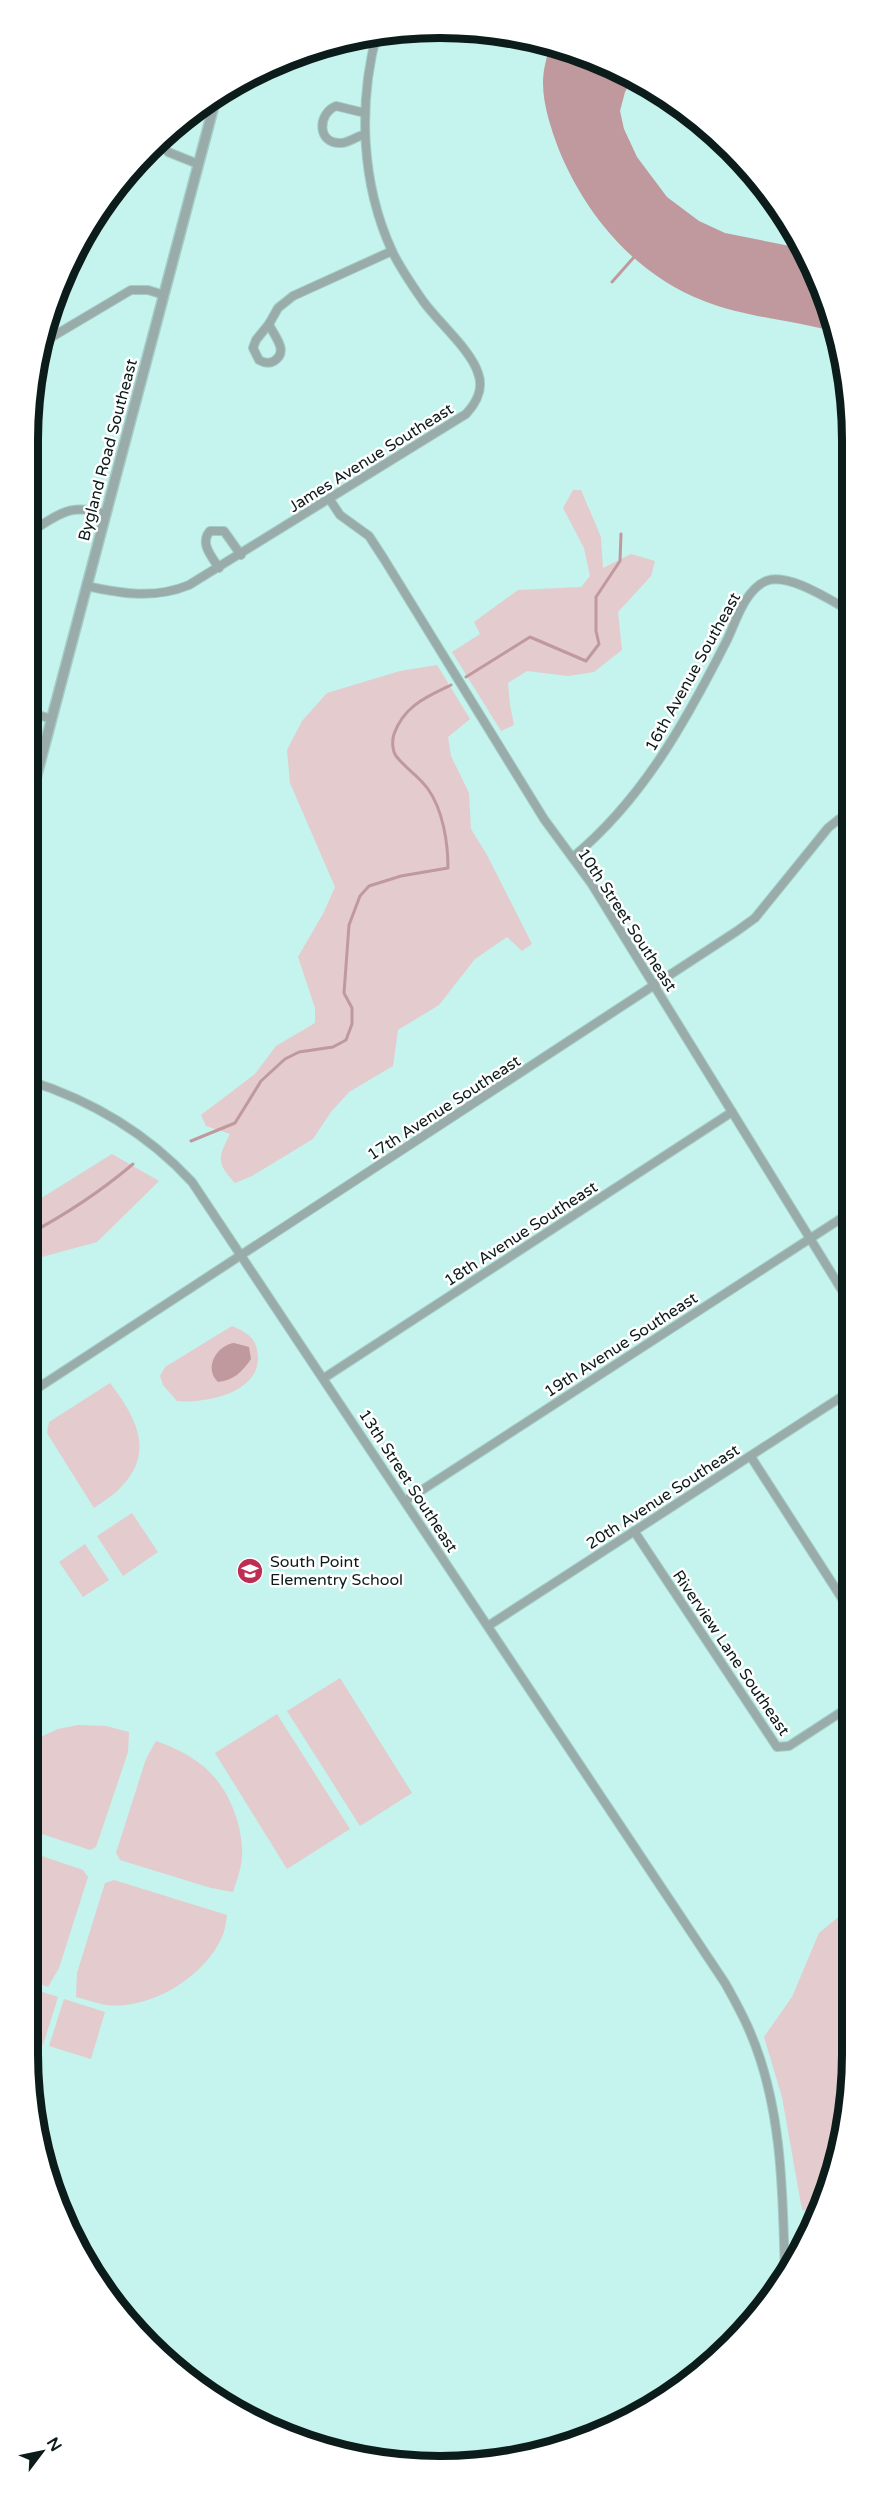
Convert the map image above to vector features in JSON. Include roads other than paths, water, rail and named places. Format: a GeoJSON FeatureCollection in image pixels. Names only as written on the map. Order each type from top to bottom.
{"type":"FeatureCollection","features":[{"type":"Feature","properties":{"kind":"street","name":"James Avenue Southeast"},"geometry":{"type":"LineString","coordinates":[[87,586],[147,595],[163,594],[189,585],[330,500],[466,414],[473,406],[480,385],[475,365],[430,310],[392,251],[371,185],[364,135],[376,43]]}},
{"type":"Feature","properties":{"kind":"street"},"geometry":{"type":"LineString","coordinates":[[364,135],[347,142],[335,142],[325,135],[322,123],[326,112],[336,106],[365,113]]}},
{"type":"Feature","properties":{"kind":"street","name":"Bygland Road Southeast"},"geometry":{"type":"LineString","coordinates":[[38,771],[213,107]]}},
{"type":"Feature","properties":{"kind":"street"},"geometry":{"type":"LineString","coordinates":[[164,147],[168,152],[198,164]]}},
{"type":"Feature","properties":{"kind":"street"},"geometry":{"type":"LineString","coordinates":[[269,324],[279,342],[281,351],[273,362],[264,362],[256,357],[253,348],[278,308],[293,296],[392,251]]}},
{"type":"Feature","properties":{"kind":"street"},"geometry":{"type":"LineString","coordinates":[[51,338],[131,290],[148,290],[164,295]]}},
{"type":"Feature","properties":{"kind":"street","name":"10th Street Southeast"},"geometry":{"type":"LineString","coordinates":[[330,500],[340,515],[364,531],[374,544],[544,819],[591,883],[842,1290]]}},
{"type":"Feature","properties":{"kind":"street"},"geometry":{"type":"LineString","coordinates":[[38,527],[66,510],[81,508],[106,514]]}},
{"type":"Feature","properties":{"kind":"street"},"geometry":{"type":"LineString","coordinates":[[219,568],[206,546],[207,535],[210,531],[224,531],[241,555]]}},
{"type":"Feature","properties":{"kind":"street","name":"16th Avenue Southeast"},"geometry":{"type":"LineString","coordinates":[[573,857],[622,809],[654,770],[695,701],[751,593],[766,581],[776,579],[789,581],[842,606]]}},
{"type":"Feature","properties":{"kind":"street"},"geometry":{"type":"LineString","coordinates":[[38,715],[52,719]]}},
{"type":"Feature","properties":{"kind":"street","name":"17th Avenue Southeast"},"geometry":{"type":"LineString","coordinates":[[38,1388],[755,918],[828,828],[842,819]]}},
{"type":"Feature","properties":{"kind":"street","name":"13th Street Southeast"},"geometry":{"type":"LineString","coordinates":[[38,1084],[97,1107],[154,1145],[192,1182],[709,1959],[741,2012],[751,2034],[768,2087],[780,2170],[784,2263]]}},
{"type":"Feature","properties":{"kind":"street","name":"18th Avenue Southeast"},"geometry":{"type":"LineString","coordinates":[[324,1378],[732,1112]]}},
{"type":"Feature","properties":{"kind":"street","name":"19th Avenue Southeast"},"geometry":{"type":"LineString","coordinates":[[405,1501],[842,1218]]}},
{"type":"Feature","properties":{"kind":"street","name":"20th Avenue Southeast"},"geometry":{"type":"LineString","coordinates":[[488,1626],[842,1397]]}},
{"type":"Feature","properties":{"kind":"street"},"geometry":{"type":"LineString","coordinates":[[751,1457],[842,1598]]}},
{"type":"Feature","properties":{"kind":"street","name":"Riverview Lane Southeast"},"geometry":{"type":"LineString","coordinates":[[634,1531],[777,1747],[789,1746],[842,1712]]}},
{"type":"Feature","properties":{"kind":"waterway"},"geometry":{"type":"LineString","coordinates":[[612,282],[635,256]]}},
{"type":"Feature","properties":{"kind":"waterway"},"geometry":{"type":"LineString","coordinates":[[466,677],[530,637],[586,661],[599,644],[596,631],[596,597],[620,561],[621,534]]}},
{"type":"Feature","properties":{"kind":"waterway"},"geometry":{"type":"LineString","coordinates":[[191,1141],[235,1123],[261,1081],[285,1059],[299,1052],[333,1047],[346,1040],[352,1024],[352,1008],[344,993],[349,925],[360,896],[369,886],[401,876],[448,868],[446,838],[433,797],[424,784],[396,756],[393,742],[398,724],[410,709],[425,698],[451,685]]}},
{"type":"Feature","properties":{"kind":"waterway"},"geometry":{"type":"LineString","coordinates":[[38,1229],[82,1202],[133,1164]]}},
{"type":"Feature","properties":{"kind":"place","name":"South Point Elementry School"},"geometry":{"type":"Point","coordinates":[250,1571]}}]}
